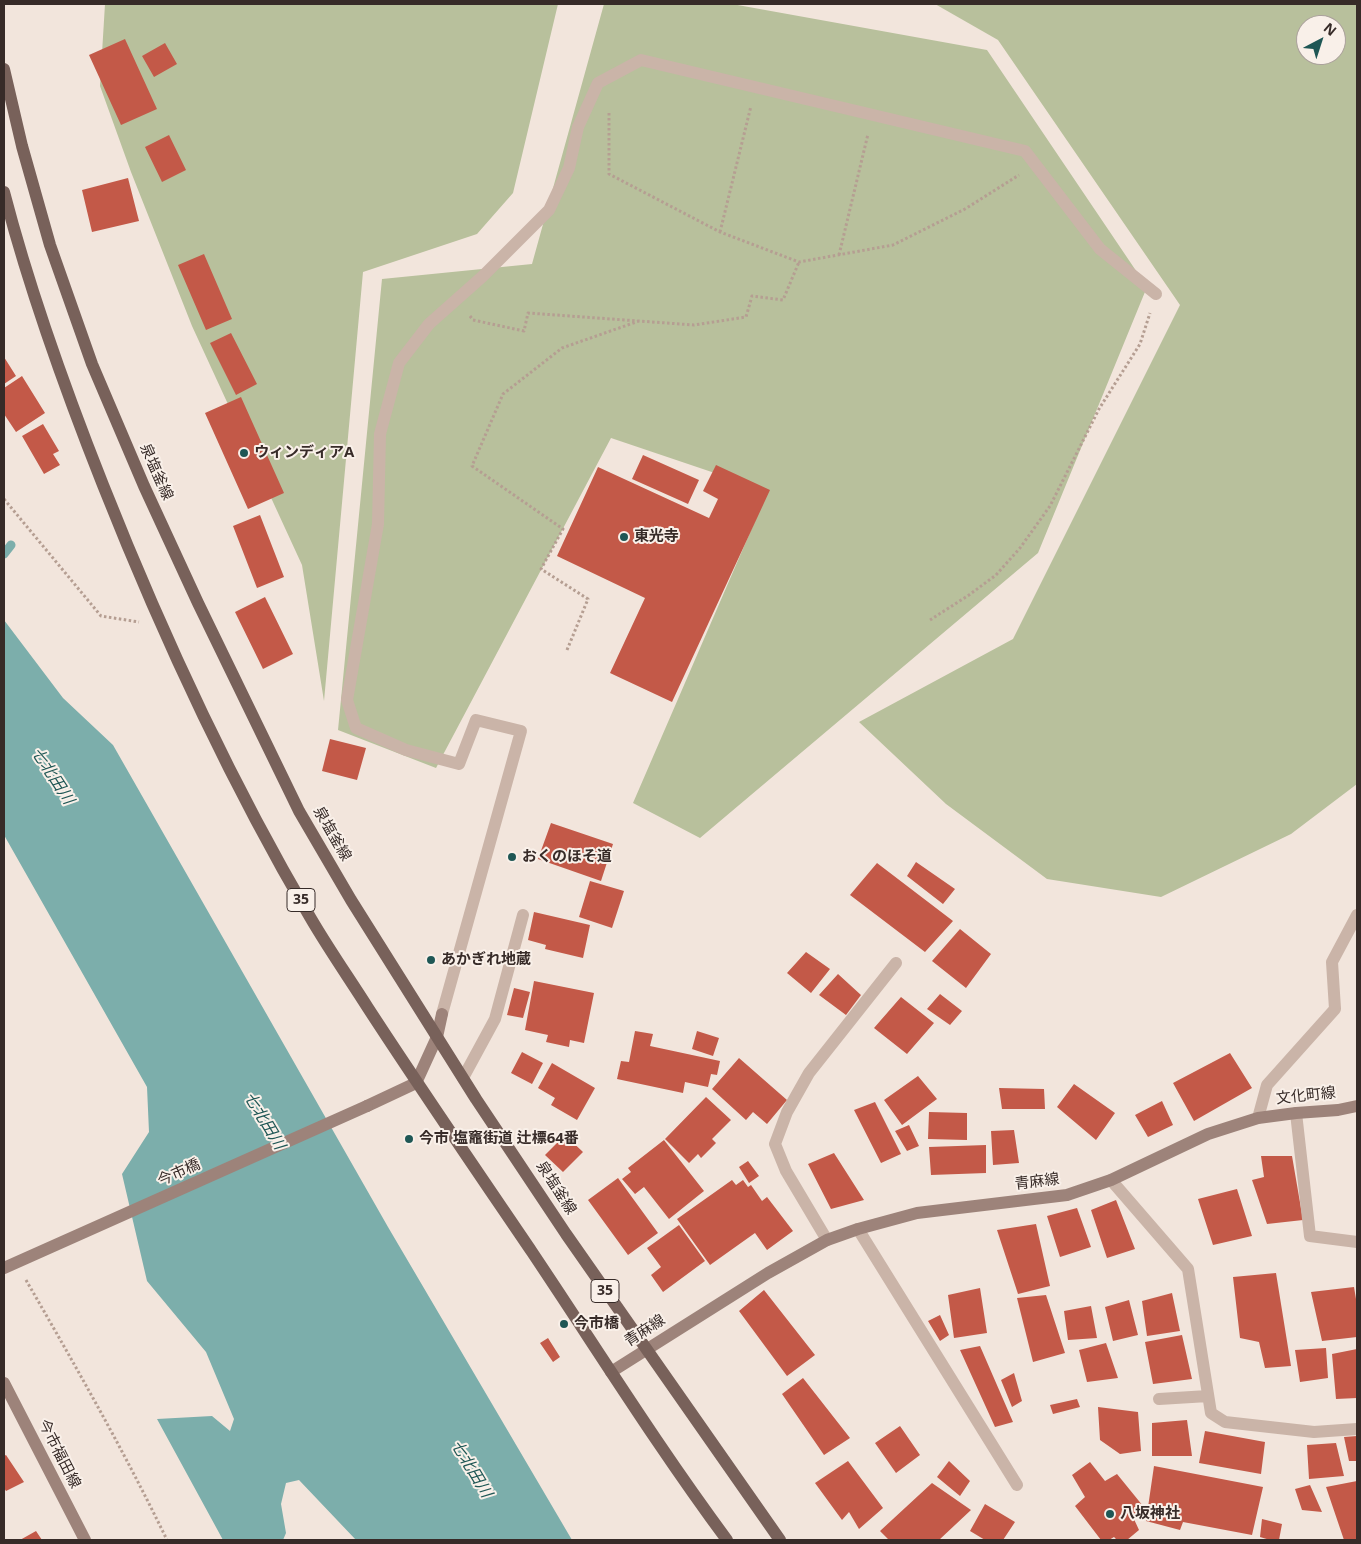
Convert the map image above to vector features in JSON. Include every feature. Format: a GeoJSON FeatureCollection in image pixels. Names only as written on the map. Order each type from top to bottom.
{"type":"FeatureCollection","features":[{"type":"Feature","properties":{"kind":"main road","name":"泉塩釜線"},"geometry":{"type":"LineString","coordinates":[[4,69],[22,146],[50,245],[92,364],[144,486],[202,612],[300,811],[351,900],[463,1078],[566,1234],[780,1540]]}},
{"type":"Feature","properties":{"kind":"main road","name":"35"},"geometry":{"type":"LineString","coordinates":[[4,192],[6,213],[73,408],[162,626],[244,799],[306,910],[416,1083],[696,1498],[727,1540]]}},
{"type":"Feature","properties":{"kind":"street"},"geometry":{"type":"LineString","coordinates":[[416,1083],[437,1037],[521,731],[476,720],[459,764],[406,750],[356,728],[347,700],[378,524],[380,434],[399,363],[429,324],[483,276],[549,210],[569,168],[578,126],[598,83],[641,60],[1024,151],[1100,249],[1156,294]]}},
{"type":"Feature","properties":{"kind":"street"},"geometry":{"type":"LineString","coordinates":[[463,1078],[495,1019],[523,915]]}},
{"type":"Feature","properties":{"kind":"street"},"geometry":{"type":"LineString","coordinates":[[1258,1118],[1268,1085],[1335,1009],[1332,962],[1357,915]]}},
{"type":"Feature","properties":{"kind":"street"},"geometry":{"type":"LineString","coordinates":[[827,1240],[786,1171],[775,1144],[786,1112],[809,1073],[896,963]]}},
{"type":"Feature","properties":{"kind":"street","name":"今市橋"},"geometry":{"type":"LineString","coordinates":[[4,1268],[416,1083]]}},
{"type":"Feature","properties":{"kind":"street","name":"文化町線"},"geometry":{"type":"LineString","coordinates":[[1258,1118],[1296,1112],[1338,1110],[1357,1106]]}},
{"type":"Feature","properties":{"kind":"street"},"geometry":{"type":"LineString","coordinates":[[1296,1112],[1310,1236],[1357,1242]]}},
{"type":"Feature","properties":{"kind":"street","name":"青麻線"},"geometry":{"type":"LineString","coordinates":[[611,1372],[768,1273],[827,1240],[858,1229],[916,1213],[1067,1195],[1111,1180],[1208,1134],[1258,1118]]}},
{"type":"Feature","properties":{"kind":"street"},"geometry":{"type":"LineString","coordinates":[[1111,1180],[1188,1269],[1212,1413],[1225,1422],[1314,1432],[1357,1430]]}},
{"type":"Feature","properties":{"kind":"street"},"geometry":{"type":"LineString","coordinates":[[858,1229],[1017,1485]]}},
{"type":"Feature","properties":{"kind":"street","name":"今市福田線"},"geometry":{"type":"LineString","coordinates":[[4,1383],[85,1540]]}},
{"type":"Feature","properties":{"kind":"street"},"geometry":{"type":"LineString","coordinates":[[1159,1399],[1208,1396]]}},
{"type":"Feature","properties":{"kind":"path"},"geometry":{"type":"LineString","coordinates":[[608,78],[609,174],[720,232],[799,262],[893,245],[965,209],[1035,164]]}},
{"type":"Feature","properties":{"kind":"path"},"geometry":{"type":"LineString","coordinates":[[720,232],[755,87]]}},
{"type":"Feature","properties":{"kind":"path"},"geometry":{"type":"LineString","coordinates":[[839,255],[873,115]]}},
{"type":"Feature","properties":{"kind":"path"},"geometry":{"type":"LineString","coordinates":[[459,298],[473,320],[524,331],[528,313],[694,325],[746,318],[752,296],[783,300],[799,262]]}},
{"type":"Feature","properties":{"kind":"path"},"geometry":{"type":"LineString","coordinates":[[930,620],[969,596],[996,575],[1020,548],[1050,506],[1099,409],[1140,344],[1156,294]]}},
{"type":"Feature","properties":{"kind":"path"},"geometry":{"type":"LineString","coordinates":[[567,650],[588,599],[541,569],[563,529],[472,466],[503,394],[562,348],[639,321]]}},
{"type":"Feature","properties":{"kind":"path"},"geometry":{"type":"LineString","coordinates":[[4,500],[101,616],[162,626]]}},
{"type":"Feature","properties":{"kind":"path"},"geometry":{"type":"LineString","coordinates":[[23,1274],[82,1377],[145,1495],[166,1540]]}},
{"type":"Feature","properties":{"kind":"green space"},"geometry":{"type":"Polygon","coordinates":[[[105,4],[558,4],[513,193],[477,234],[363,272],[324,701],[302,565],[192,326],[131,172],[100,86],[105,4]]]}},
{"type":"Feature","properties":{"kind":"green space"},"geometry":{"type":"Polygon","coordinates":[[[604,4],[732,4],[987,50],[1147,287],[1038,553],[700,838],[633,803],[768,491],[611,438],[436,768],[338,730],[382,279],[532,264],[604,4]]]}},
{"type":"Feature","properties":{"kind":"green space"},"geometry":{"type":"Polygon","coordinates":[[[935,4],[1357,4],[1357,784],[1291,834],[1161,897],[1047,879],[946,804],[859,722],[1013,639],[1180,305],[998,40],[935,4]]]}},
{"type":"Feature","properties":{"kind":"water","name":"七北田川"},"geometry":{"type":"Polygon","coordinates":[[[4,620],[63,698],[113,745],[388,1227],[572,1540],[356,1540],[299,1480],[286,1483],[281,1504],[286,1533],[283,1540],[223,1540],[157,1419],[212,1416],[230,1431],[234,1419],[206,1352],[147,1281],[122,1174],[149,1132],[147,1087],[4,835],[4,620]]]}},
{"type":"Feature","properties":{"kind":"building"},"geometry":{"type":"Polygon","coordinates":[[[125,39],[157,109],[121,125],[89,55],[125,39]]]}},
{"type":"Feature","properties":{"kind":"building"},"geometry":{"type":"Polygon","coordinates":[[[165,43],[177,64],[154,77],[142,56],[165,43]]]}},
{"type":"Feature","properties":{"kind":"building"},"geometry":{"type":"Polygon","coordinates":[[[169,135],[186,170],[162,182],[145,147],[169,135]]]}},
{"type":"Feature","properties":{"kind":"building"},"geometry":{"type":"Polygon","coordinates":[[[128,178],[139,221],[92,232],[82,190],[128,178]]]}},
{"type":"Feature","properties":{"kind":"building"},"geometry":{"type":"Polygon","coordinates":[[[204,254],[232,319],[206,330],[178,265],[204,254]]]}},
{"type":"Feature","properties":{"kind":"building"},"geometry":{"type":"Polygon","coordinates":[[[231,333],[257,384],[236,395],[210,343],[231,333]]]}},
{"type":"Feature","properties":{"kind":"building"},"geometry":{"type":"Polygon","coordinates":[[[4,357],[16,376],[4,384],[4,357]]]}},
{"type":"Feature","properties":{"kind":"building"},"geometry":{"type":"Polygon","coordinates":[[[22,376],[45,413],[16,432],[4,414],[4,388],[22,376]]]}},
{"type":"Feature","properties":{"kind":"building","name":"ウィンディアA"},"geometry":{"type":"Polygon","coordinates":[[[241,397],[284,493],[248,509],[205,413],[241,397]]]}},
{"type":"Feature","properties":{"kind":"building"},"geometry":{"type":"Polygon","coordinates":[[[43,424],[59,451],[53,454],[60,465],[44,474],[22,436],[43,424]]]}},
{"type":"Feature","properties":{"kind":"building"},"geometry":{"type":"Polygon","coordinates":[[[643,455],[699,480],[688,504],[632,479],[643,455]]]}},
{"type":"Feature","properties":{"kind":"building"},"geometry":{"type":"Polygon","coordinates":[[[716,465],[770,490],[672,702],[610,673],[645,598],[557,556],[598,467],[709,518],[718,499],[703,491],[716,465]]]}},
{"type":"Feature","properties":{"kind":"building"},"geometry":{"type":"Polygon","coordinates":[[[260,515],[284,577],[257,588],[233,526],[260,515]]]}},
{"type":"Feature","properties":{"kind":"building"},"geometry":{"type":"Polygon","coordinates":[[[265,597],[293,654],[263,669],[235,612],[265,597]]]}},
{"type":"Feature","properties":{"kind":"building"},"geometry":{"type":"Polygon","coordinates":[[[330,739],[366,748],[357,780],[322,771],[330,739]]]}},
{"type":"Feature","properties":{"kind":"building"},"geometry":{"type":"Polygon","coordinates":[[[551,823],[613,844],[601,881],[538,859],[551,823]]]}},
{"type":"Feature","properties":{"kind":"building"},"geometry":{"type":"Polygon","coordinates":[[[916,862],[955,889],[943,904],[907,876],[916,862]]]}},
{"type":"Feature","properties":{"kind":"building"},"geometry":{"type":"Polygon","coordinates":[[[877,863],[953,921],[925,952],[850,895],[877,863]]]}},
{"type":"Feature","properties":{"kind":"building"},"geometry":{"type":"Polygon","coordinates":[[[590,881],[624,891],[612,928],[579,917],[590,881]]]}},
{"type":"Feature","properties":{"kind":"building"},"geometry":{"type":"Polygon","coordinates":[[[534,912],[590,925],[583,958],[545,949],[546,945],[528,940],[534,912]]]}},
{"type":"Feature","properties":{"kind":"building"},"geometry":{"type":"Polygon","coordinates":[[[960,929],[991,954],[966,988],[932,961],[960,929]]]}},
{"type":"Feature","properties":{"kind":"building"},"geometry":{"type":"Polygon","coordinates":[[[806,952],[830,969],[811,993],[787,973],[806,952]]]}},
{"type":"Feature","properties":{"kind":"building"},"geometry":{"type":"Polygon","coordinates":[[[838,974],[861,995],[846,1015],[819,995],[838,974]]]}},
{"type":"Feature","properties":{"kind":"building"},"geometry":{"type":"Polygon","coordinates":[[[534,981],[594,993],[584,1043],[570,1040],[569,1047],[546,1042],[548,1035],[525,1030],[534,981]]]}},
{"type":"Feature","properties":{"kind":"building"},"geometry":{"type":"Polygon","coordinates":[[[514,988],[530,992],[523,1018],[507,1015],[514,988]]]}},
{"type":"Feature","properties":{"kind":"building"},"geometry":{"type":"Polygon","coordinates":[[[940,994],[962,1011],[950,1025],[927,1009],[940,994]]]}},
{"type":"Feature","properties":{"kind":"building"},"geometry":{"type":"Polygon","coordinates":[[[901,997],[934,1023],[907,1054],[874,1028],[901,997]]]}},
{"type":"Feature","properties":{"kind":"building"},"geometry":{"type":"Polygon","coordinates":[[[635,1031],[653,1034],[650,1046],[720,1061],[717,1075],[711,1074],[708,1087],[685,1082],[683,1093],[617,1079],[621,1061],[629,1062],[635,1031]]]}},
{"type":"Feature","properties":{"kind":"building"},"geometry":{"type":"Polygon","coordinates":[[[697,1031],[719,1038],[713,1056],[692,1049],[697,1031]]]}},
{"type":"Feature","properties":{"kind":"building"},"geometry":{"type":"Polygon","coordinates":[[[522,1052],[543,1063],[532,1084],[511,1073],[522,1052]]]}},
{"type":"Feature","properties":{"kind":"building"},"geometry":{"type":"Polygon","coordinates":[[[1230,1053],[1252,1088],[1194,1121],[1173,1083],[1230,1053]]]}},
{"type":"Feature","properties":{"kind":"building"},"geometry":{"type":"Polygon","coordinates":[[[739,1058],[787,1100],[767,1124],[753,1112],[746,1120],[712,1089],[739,1058]]]}},
{"type":"Feature","properties":{"kind":"building"},"geometry":{"type":"Polygon","coordinates":[[[552,1063],[595,1088],[577,1120],[551,1105],[555,1098],[538,1088],[552,1063]]]}},
{"type":"Feature","properties":{"kind":"building"},"geometry":{"type":"Polygon","coordinates":[[[918,1076],[937,1099],[902,1125],[884,1100],[918,1076]]]}},
{"type":"Feature","properties":{"kind":"building"},"geometry":{"type":"Polygon","coordinates":[[[1074,1084],[1115,1113],[1096,1140],[1057,1107],[1074,1084]]]}},
{"type":"Feature","properties":{"kind":"building"},"geometry":{"type":"Polygon","coordinates":[[[999,1088],[1044,1089],[1045,1109],[1002,1109],[999,1088]]]}},
{"type":"Feature","properties":{"kind":"building"},"geometry":{"type":"Polygon","coordinates":[[[706,1097],[731,1120],[712,1139],[716,1143],[701,1158],[698,1154],[689,1163],[665,1139],[706,1097]]]}},
{"type":"Feature","properties":{"kind":"building"},"geometry":{"type":"Polygon","coordinates":[[[1162,1101],[1173,1125],[1148,1137],[1135,1115],[1162,1101]]]}},
{"type":"Feature","properties":{"kind":"building"},"geometry":{"type":"Polygon","coordinates":[[[875,1102],[901,1154],[881,1163],[854,1110],[875,1102]]]}},
{"type":"Feature","properties":{"kind":"building"},"geometry":{"type":"Polygon","coordinates":[[[929,1112],[967,1113],[967,1140],[928,1139],[929,1112]]]}},
{"type":"Feature","properties":{"kind":"building"},"geometry":{"type":"Polygon","coordinates":[[[909,1125],[919,1146],[907,1151],[895,1131],[909,1125]]]}},
{"type":"Feature","properties":{"kind":"building"},"geometry":{"type":"Polygon","coordinates":[[[1014,1130],[1019,1163],[993,1165],[991,1131],[1014,1130]]]}},
{"type":"Feature","properties":{"kind":"building"},"geometry":{"type":"Polygon","coordinates":[[[565,1135],[583,1152],[563,1172],[545,1155],[565,1135]]]}},
{"type":"Feature","properties":{"kind":"building"},"geometry":{"type":"Polygon","coordinates":[[[664,1140],[704,1191],[669,1219],[644,1187],[635,1194],[622,1179],[631,1172],[628,1168],[664,1140]]]}},
{"type":"Feature","properties":{"kind":"building"},"geometry":{"type":"Polygon","coordinates":[[[986,1145],[986,1173],[931,1175],[929,1147],[986,1145]]]}},
{"type":"Feature","properties":{"kind":"building"},"geometry":{"type":"Polygon","coordinates":[[[834,1153],[864,1200],[831,1209],[808,1164],[834,1153]]]}},
{"type":"Feature","properties":{"kind":"building"},"geometry":{"type":"Polygon","coordinates":[[[1261,1156],[1292,1156],[1303,1220],[1267,1224],[1252,1180],[1264,1177],[1261,1156]]]}},
{"type":"Feature","properties":{"kind":"building"},"geometry":{"type":"Polygon","coordinates":[[[748,1161],[759,1176],[749,1183],[739,1167],[748,1161]]]}},
{"type":"Feature","properties":{"kind":"building"},"geometry":{"type":"Polygon","coordinates":[[[618,1178],[658,1233],[628,1255],[588,1200],[618,1178]]]}},
{"type":"Feature","properties":{"kind":"building"},"geometry":{"type":"Polygon","coordinates":[[[732,1180],[736,1185],[743,1180],[748,1187],[751,1185],[762,1201],[767,1197],[793,1231],[767,1250],[755,1233],[710,1265],[677,1219],[732,1180]]]}},
{"type":"Feature","properties":{"kind":"building"},"geometry":{"type":"Polygon","coordinates":[[[1237,1189],[1252,1236],[1213,1245],[1198,1199],[1237,1189]]]}},
{"type":"Feature","properties":{"kind":"building"},"geometry":{"type":"Polygon","coordinates":[[[1116,1200],[1135,1249],[1107,1258],[1091,1210],[1116,1200]]]}},
{"type":"Feature","properties":{"kind":"building"},"geometry":{"type":"Polygon","coordinates":[[[1077,1208],[1091,1247],[1060,1257],[1047,1216],[1077,1208]]]}},
{"type":"Feature","properties":{"kind":"building"},"geometry":{"type":"Polygon","coordinates":[[[1036,1224],[1050,1286],[1018,1294],[997,1230],[1036,1224]]]}},
{"type":"Feature","properties":{"kind":"building"},"geometry":{"type":"Polygon","coordinates":[[[679,1225],[705,1261],[663,1292],[651,1275],[661,1267],[647,1248],[679,1225]]]}},
{"type":"Feature","properties":{"kind":"building"},"geometry":{"type":"Polygon","coordinates":[[[1276,1273],[1291,1366],[1265,1368],[1259,1342],[1240,1338],[1233,1277],[1276,1273]]]}},
{"type":"Feature","properties":{"kind":"building"},"geometry":{"type":"Polygon","coordinates":[[[1354,1287],[1357,1305],[1357,1337],[1322,1341],[1311,1292],[1354,1287]]]}},
{"type":"Feature","properties":{"kind":"building"},"geometry":{"type":"Polygon","coordinates":[[[980,1288],[987,1333],[954,1338],[948,1295],[980,1288]]]}},
{"type":"Feature","properties":{"kind":"building"},"geometry":{"type":"Polygon","coordinates":[[[764,1290],[815,1355],[787,1376],[739,1311],[764,1290]]]}},
{"type":"Feature","properties":{"kind":"building"},"geometry":{"type":"Polygon","coordinates":[[[1172,1293],[1180,1331],[1147,1336],[1142,1301],[1172,1293]]]}},
{"type":"Feature","properties":{"kind":"building"},"geometry":{"type":"Polygon","coordinates":[[[1046,1295],[1065,1353],[1033,1362],[1017,1298],[1046,1295]]]}},
{"type":"Feature","properties":{"kind":"building"},"geometry":{"type":"Polygon","coordinates":[[[1129,1300],[1138,1335],[1113,1341],[1105,1307],[1129,1300]]]}},
{"type":"Feature","properties":{"kind":"building"},"geometry":{"type":"Polygon","coordinates":[[[1091,1306],[1097,1338],[1068,1340],[1064,1311],[1091,1306]]]}},
{"type":"Feature","properties":{"kind":"building"},"geometry":{"type":"Polygon","coordinates":[[[940,1315],[949,1335],[940,1341],[928,1321],[940,1315]]]}},
{"type":"Feature","properties":{"kind":"building"},"geometry":{"type":"Polygon","coordinates":[[[1182,1335],[1192,1379],[1153,1384],[1145,1342],[1182,1335]]]}},
{"type":"Feature","properties":{"kind":"building"},"geometry":{"type":"Polygon","coordinates":[[[548,1338],[560,1357],[553,1362],[540,1343],[548,1338]]]}},
{"type":"Feature","properties":{"kind":"building"},"geometry":{"type":"Polygon","coordinates":[[[1106,1343],[1118,1378],[1087,1382],[1079,1350],[1106,1343]]]}},
{"type":"Feature","properties":{"kind":"building"},"geometry":{"type":"Polygon","coordinates":[[[980,1346],[1013,1422],[995,1427],[960,1350],[980,1346]]]}},
{"type":"Feature","properties":{"kind":"building"},"geometry":{"type":"Polygon","coordinates":[[[1326,1348],[1328,1378],[1300,1382],[1295,1350],[1326,1348]]]}},
{"type":"Feature","properties":{"kind":"building"},"geometry":{"type":"Polygon","coordinates":[[[1357,1349],[1357,1398],[1336,1399],[1332,1354],[1357,1349]]]}},
{"type":"Feature","properties":{"kind":"building"},"geometry":{"type":"Polygon","coordinates":[[[1014,1373],[1022,1401],[1012,1407],[1001,1380],[1014,1373]]]}},
{"type":"Feature","properties":{"kind":"building"},"geometry":{"type":"Polygon","coordinates":[[[803,1378],[850,1438],[824,1455],[782,1394],[803,1378]]]}},
{"type":"Feature","properties":{"kind":"building"},"geometry":{"type":"Polygon","coordinates":[[[1077,1399],[1080,1407],[1053,1414],[1050,1405],[1077,1399]]]}},
{"type":"Feature","properties":{"kind":"building"},"geometry":{"type":"Polygon","coordinates":[[[1098,1407],[1138,1412],[1141,1451],[1120,1454],[1100,1440],[1098,1407]]]}},
{"type":"Feature","properties":{"kind":"building"},"geometry":{"type":"Polygon","coordinates":[[[1187,1420],[1192,1456],[1152,1456],[1152,1423],[1187,1420]]]}},
{"type":"Feature","properties":{"kind":"building"},"geometry":{"type":"Polygon","coordinates":[[[900,1426],[920,1455],[896,1473],[875,1443],[900,1426]]]}},
{"type":"Feature","properties":{"kind":"building"},"geometry":{"type":"Polygon","coordinates":[[[1205,1431],[1265,1442],[1261,1474],[1199,1463],[1205,1431]]]}},
{"type":"Feature","properties":{"kind":"building"},"geometry":{"type":"Polygon","coordinates":[[[1357,1436],[1357,1461],[1349,1461],[1344,1437],[1357,1436]]]}},
{"type":"Feature","properties":{"kind":"building"},"geometry":{"type":"Polygon","coordinates":[[[1336,1443],[1344,1476],[1309,1479],[1307,1445],[1336,1443]]]}},
{"type":"Feature","properties":{"kind":"building"},"geometry":{"type":"Polygon","coordinates":[[[6,1455],[24,1482],[6,1491],[4,1488],[4,1456],[6,1455]]]}},
{"type":"Feature","properties":{"kind":"building"},"geometry":{"type":"Polygon","coordinates":[[[848,1461],[883,1508],[859,1529],[849,1512],[842,1520],[815,1483],[848,1461]]]}},
{"type":"Feature","properties":{"kind":"building"},"geometry":{"type":"Polygon","coordinates":[[[949,1461],[970,1481],[960,1496],[937,1477],[949,1461]]]}},
{"type":"Feature","properties":{"kind":"building"},"geometry":{"type":"Polygon","coordinates":[[[1090,1462],[1105,1481],[1117,1474],[1143,1506],[1133,1517],[1139,1530],[1127,1540],[1117,1540],[1114,1537],[1109,1540],[1101,1540],[1075,1506],[1085,1497],[1072,1475],[1090,1462]]]}},
{"type":"Feature","properties":{"kind":"building"},"geometry":{"type":"Polygon","coordinates":[[[1154,1466],[1263,1487],[1252,1535],[1183,1522],[1180,1530],[1146,1521],[1154,1466]]]}},
{"type":"Feature","properties":{"kind":"building"},"geometry":{"type":"Polygon","coordinates":[[[1357,1481],[1357,1540],[1344,1540],[1326,1487],[1357,1481]]]}},
{"type":"Feature","properties":{"kind":"building"},"geometry":{"type":"Polygon","coordinates":[[[932,1483],[971,1510],[939,1540],[889,1540],[880,1531],[932,1483]]]}},
{"type":"Feature","properties":{"kind":"building"},"geometry":{"type":"Polygon","coordinates":[[[1310,1485],[1322,1512],[1302,1510],[1295,1489],[1310,1485]]]}},
{"type":"Feature","properties":{"kind":"building"},"geometry":{"type":"Polygon","coordinates":[[[985,1504],[1015,1522],[1003,1540],[985,1540],[970,1531],[985,1504]]]}},
{"type":"Feature","properties":{"kind":"building"},"geometry":{"type":"Polygon","coordinates":[[[1262,1519],[1282,1524],[1279,1540],[1260,1537],[1262,1519]]]}},
{"type":"Feature","properties":{"kind":"building"},"geometry":{"type":"Polygon","coordinates":[[[36,1531],[42,1540],[20,1540],[36,1531]]]}},
{"type":"Feature","properties":{"kind":"waterway"},"geometry":{"type":"LineString","coordinates":[[4,554],[11,545]]}},
{"type":"Feature","properties":{"kind":"place","name":"ウィンディアA"},"geometry":{"type":"Point","coordinates":[244,453]}},
{"type":"Feature","properties":{"kind":"place","name":"東光寺"},"geometry":{"type":"Point","coordinates":[624,537]}},
{"type":"Feature","properties":{"kind":"place","name":"おくのほそ道"},"geometry":{"type":"Point","coordinates":[512,857]}},
{"type":"Feature","properties":{"kind":"place","name":"あかぎれ地蔵"},"geometry":{"type":"Point","coordinates":[431,960]}},
{"type":"Feature","properties":{"kind":"place","name":"今市 塩竈街道 辻標64番"},"geometry":{"type":"Point","coordinates":[409,1139]}},
{"type":"Feature","properties":{"kind":"place","name":"今市橋"},"geometry":{"type":"Point","coordinates":[564,1324]}},
{"type":"Feature","properties":{"kind":"place","name":"八坂神社"},"geometry":{"type":"Point","coordinates":[1110,1514]}}]}
